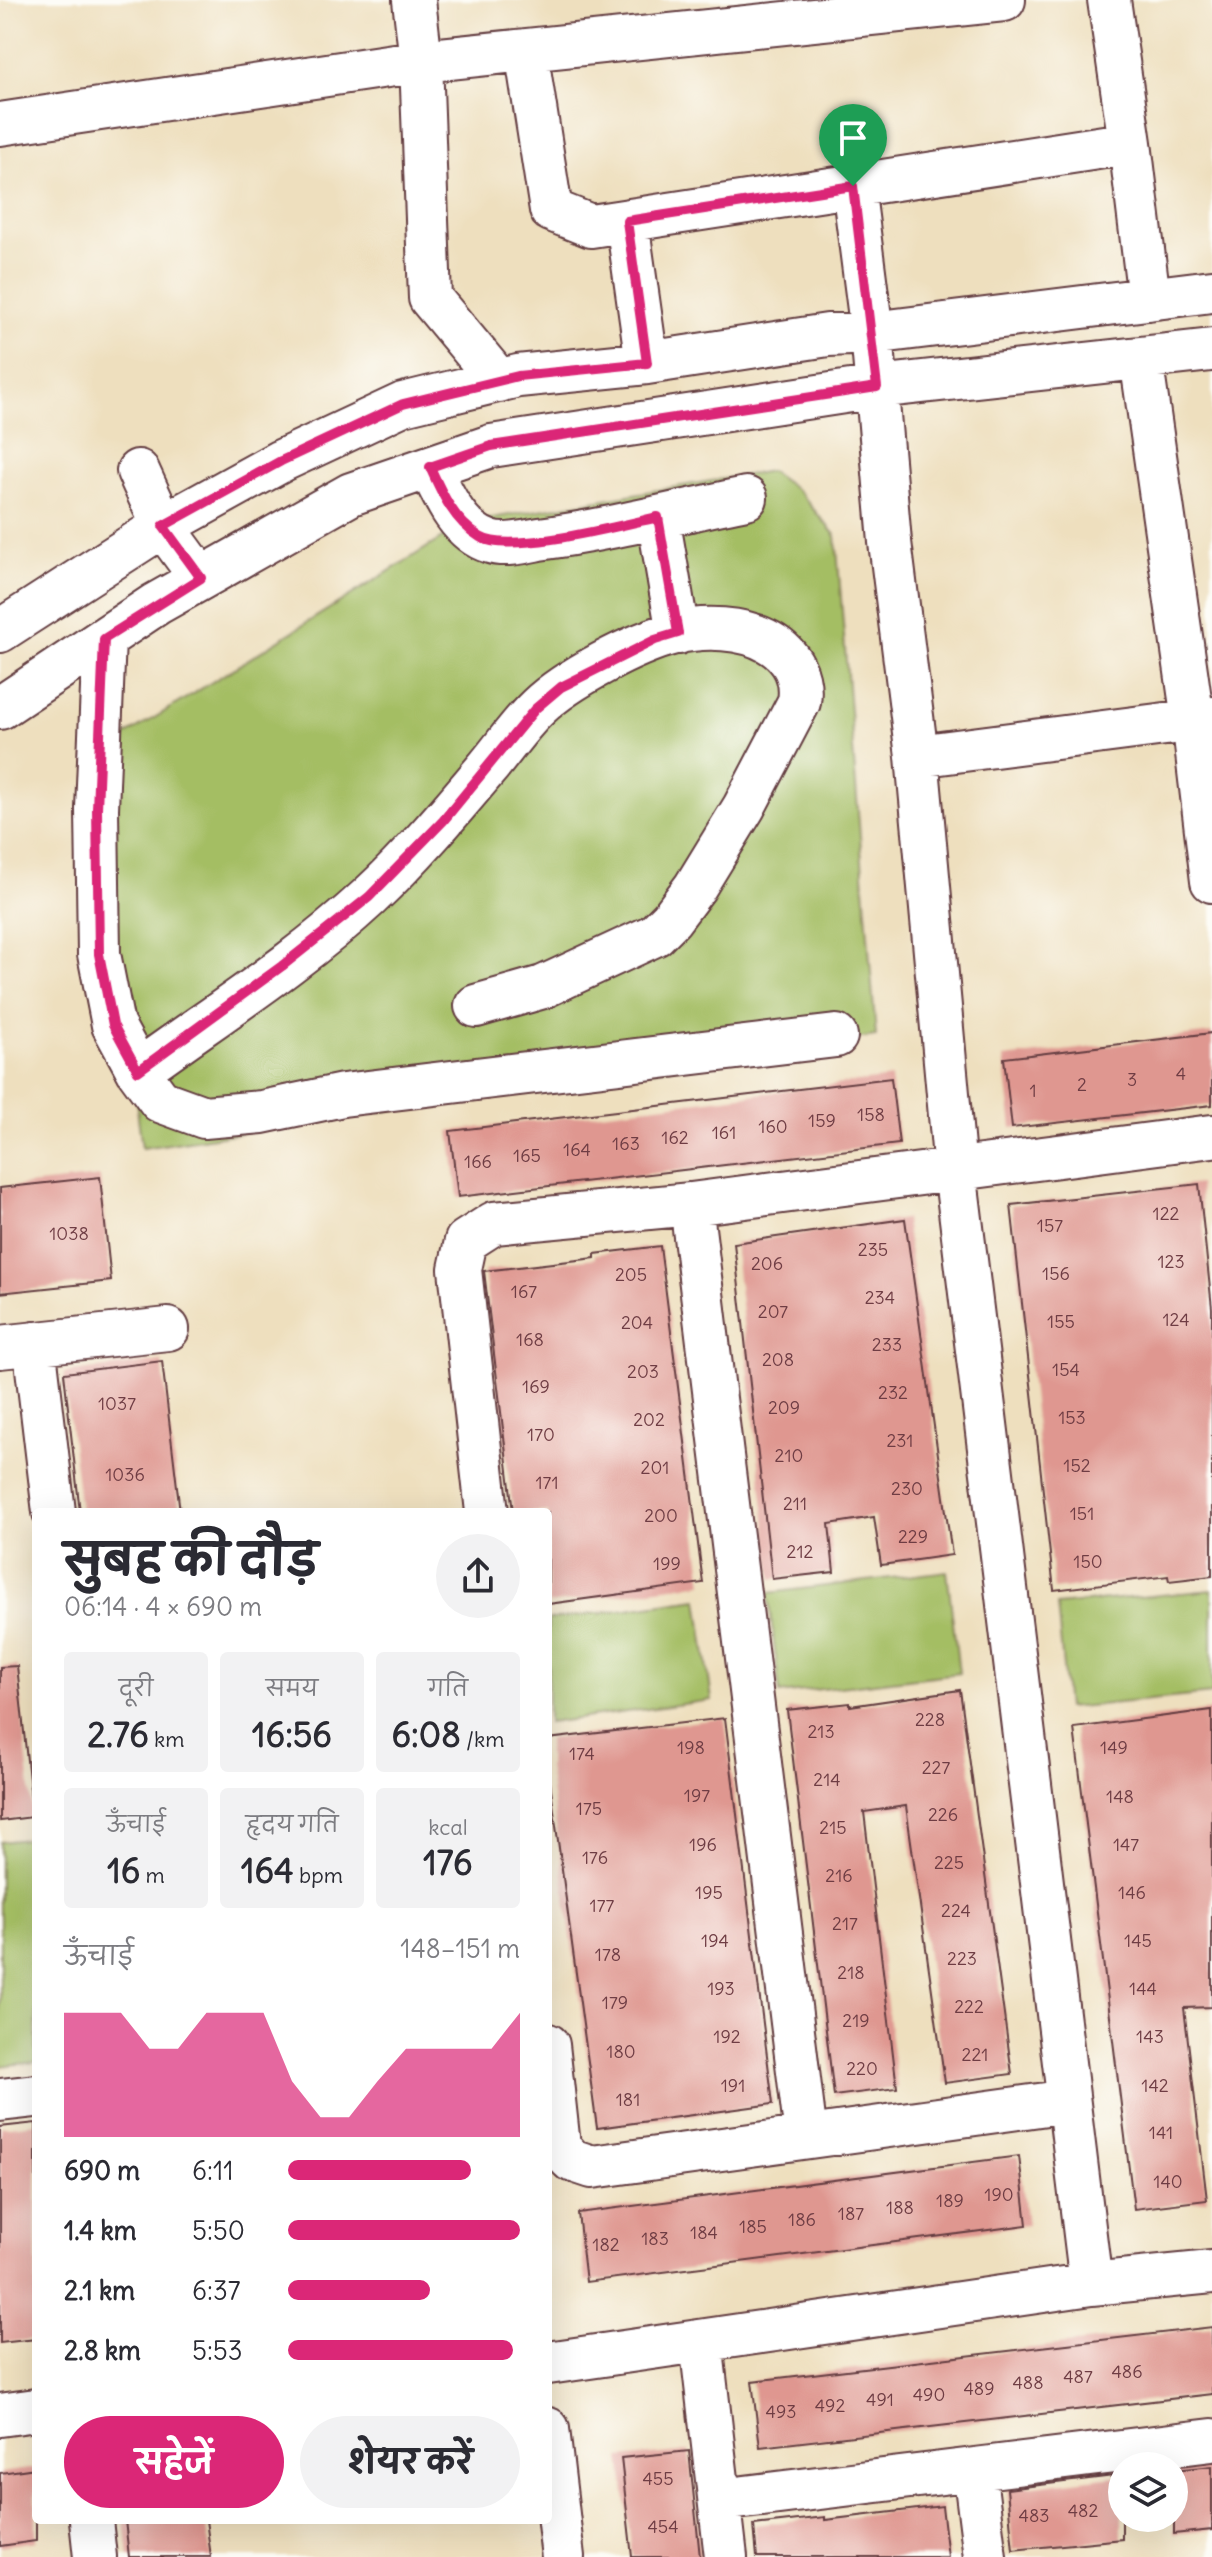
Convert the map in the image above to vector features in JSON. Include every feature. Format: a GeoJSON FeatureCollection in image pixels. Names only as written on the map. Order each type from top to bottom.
{"type":"FeatureCollection","features":[{"type":"Feature","properties":{"kind":"street"},"geometry":{"type":"LineString","coordinates":[[414,0],[421,61],[430,298],[499,381]]}},
{"type":"Feature","properties":{"kind":"street"},"geometry":{"type":"LineString","coordinates":[[0,124],[421,61],[847,8],[1004,0]]}},
{"type":"Feature","properties":{"kind":"street"},"geometry":{"type":"LineString","coordinates":[[1109,0],[1149,299]]}},
{"type":"Feature","properties":{"kind":"street"},"geometry":{"type":"LineString","coordinates":[[526,50],[551,210],[591,226],[1130,143]]}},
{"type":"Feature","properties":{"kind":"street"},"geometry":{"type":"LineString","coordinates":[[853,186],[872,333],[890,542],[917,756],[955,1170],[1091,2284]]}},
{"type":"Feature","properties":{"kind":"street"},"geometry":{"type":"LineString","coordinates":[[627,221],[647,363]]}},
{"type":"Feature","properties":{"kind":"street"},"geometry":{"type":"LineString","coordinates":[[0,631],[163,526],[281,461],[403,404],[518,376],[647,363],[828,335],[872,333],[1212,291]]}},
{"type":"Feature","properties":{"kind":"street"},"geometry":{"type":"LineString","coordinates":[[0,708],[201,578],[351,494],[491,446],[877,387],[1212,350]]}},
{"type":"Feature","properties":{"kind":"street"},"geometry":{"type":"LineString","coordinates":[[1141,358],[1203,719],[1212,881]]}},
{"type":"Feature","properties":{"kind":"street"},"geometry":{"type":"LineString","coordinates":[[430,467],[446,503],[458,518],[479,537],[492,543],[507,544],[584,533],[746,498]]}},
{"type":"Feature","properties":{"kind":"street"},"geometry":{"type":"LineString","coordinates":[[138,471],[163,526],[201,578]]}},
{"type":"Feature","properties":{"kind":"street"},"geometry":{"type":"LineString","coordinates":[[658,517],[678,633]]}},
{"type":"Feature","properties":{"kind":"street"},"geometry":{"type":"LineString","coordinates":[[138,1071],[293,959],[369,897],[443,821],[535,709],[561,687],[655,640],[678,633],[724,629],[762,638],[776,646],[789,658],[799,676],[802,687],[799,702],[744,807],[695,887],[671,919],[655,935],[543,987],[476,1006]]}},
{"type":"Feature","properties":{"kind":"street"},"geometry":{"type":"LineString","coordinates":[[104,639],[97,809],[99,954],[113,1025],[138,1071],[160,1101],[204,1117],[262,1112],[343,1095],[836,1036]]}},
{"type":"Feature","properties":{"kind":"street"},"geometry":{"type":"LineString","coordinates":[[917,756],[1203,719]]}},
{"type":"Feature","properties":{"kind":"street"},"geometry":{"type":"LineString","coordinates":[[487,1508],[460,1269],[466,1241],[494,1223],[691,1204],[1212,1136]]}},
{"type":"Feature","properties":{"kind":"street"},"geometry":{"type":"LineString","coordinates":[[691,1204],[806,2136]]}},
{"type":"Feature","properties":{"kind":"street"},"geometry":{"type":"LineString","coordinates":[[53,1508],[17,1345],[168,1329]]}},
{"type":"Feature","properties":{"kind":"street"},"geometry":{"type":"LineString","coordinates":[[552,2082],[559,2146],[571,2160],[592,2167],[1068,2101]]}},
{"type":"Feature","properties":{"kind":"street"},"geometry":{"type":"LineString","coordinates":[[0,2100],[32,2096]]}},
{"type":"Feature","properties":{"kind":"street"},"geometry":{"type":"LineString","coordinates":[[552,2362],[1091,2284],[1212,2272]]}},
{"type":"Feature","properties":{"kind":"street"},"geometry":{"type":"LineString","coordinates":[[701,2342],[726,2557]]}},
{"type":"Feature","properties":{"kind":"street"},"geometry":{"type":"LineString","coordinates":[[0,2415],[32,2411]]}},
{"type":"Feature","properties":{"kind":"street"},"geometry":{"type":"LineString","coordinates":[[720,2500],[1212,2440]]}},
{"type":"Feature","properties":{"kind":"street"},"geometry":{"type":"LineString","coordinates":[[552,2463],[563,2557]]}},
{"type":"Feature","properties":{"kind":"street"},"geometry":{"type":"LineString","coordinates":[[974,2469],[985,2557]]}},
{"type":"Feature","properties":{"kind":"street"},"geometry":{"type":"LineString","coordinates":[[91,2524],[95,2557]]}},
{"type":"Feature","properties":{"kind":"green space"},"geometry":{"type":"Polygon","coordinates":[[[770,471],[799,492],[836,536],[876,1036],[142,1148],[92,757],[468,522],[770,471]]]}},
{"type":"Feature","properties":{"kind":"green space"},"geometry":{"type":"Polygon","coordinates":[[[947,1571],[959,1673],[780,1694],[768,1593],[947,1571]]]}},
{"type":"Feature","properties":{"kind":"green space"},"geometry":{"type":"Polygon","coordinates":[[[1212,1590],[1212,1694],[1067,1708],[1057,1605],[1212,1590]]]}},
{"type":"Feature","properties":{"kind":"green space"},"geometry":{"type":"Polygon","coordinates":[[[698,1599],[712,1700],[552,1722],[552,1619],[698,1599]]]}},
{"type":"Feature","properties":{"kind":"green space"},"geometry":{"type":"Polygon","coordinates":[[[32,1838],[32,2062],[0,2066],[0,1842],[32,1838]]]}},
{"type":"Feature","properties":{"kind":"building"},"geometry":{"type":"Polygon","coordinates":[[[1212,1033],[1212,1105],[1012,1128],[1004,1058],[1212,1033]]]}},
{"type":"Feature","properties":{"kind":"building"},"geometry":{"type":"Polygon","coordinates":[[[891,1078],[899,1144],[458,1197],[450,1131],[891,1078]]]}},
{"type":"Feature","properties":{"kind":"building"},"geometry":{"type":"Polygon","coordinates":[[[100,1177],[111,1281],[0,1293],[0,1188],[100,1177]]]}},
{"type":"Feature","properties":{"kind":"building"},"geometry":{"type":"Polygon","coordinates":[[[1199,1184],[1212,1308],[1212,1576],[1169,1581],[1168,1576],[1054,1590],[1011,1205],[1199,1184]]]}},
{"type":"Feature","properties":{"kind":"building"},"geometry":{"type":"Polygon","coordinates":[[[905,1219],[952,1555],[881,1565],[874,1517],[829,1524],[834,1572],[772,1579],[734,1243],[905,1219]]]}},
{"type":"Feature","properties":{"kind":"building"},"geometry":{"type":"Polygon","coordinates":[[[660,1246],[703,1583],[552,1603],[552,1508],[513,1508],[484,1271],[595,1258],[595,1254],[660,1246]]]}},
{"type":"Feature","properties":{"kind":"building"},"geometry":{"type":"Polygon","coordinates":[[[162,1361],[180,1508],[80,1508],[64,1373],[162,1361]]]}},
{"type":"Feature","properties":{"kind":"building"},"geometry":{"type":"Polygon","coordinates":[[[17,1666],[32,1817],[0,1821],[0,1667],[17,1666]]]}},
{"type":"Feature","properties":{"kind":"building"},"geometry":{"type":"Polygon","coordinates":[[[960,1690],[1012,2074],[945,2083],[906,1806],[864,1812],[897,2088],[834,2096],[787,1710],[850,1703],[850,1706],[960,1690]]]}},
{"type":"Feature","properties":{"kind":"building"},"geometry":{"type":"Polygon","coordinates":[[[1212,1710],[1212,2007],[1184,2008],[1207,2200],[1134,2209],[1074,1728],[1212,1710]]]}},
{"type":"Feature","properties":{"kind":"building"},"geometry":{"type":"Polygon","coordinates":[[[725,1718],[773,2104],[597,2128],[552,1796],[552,1739],[725,1718]]]}},
{"type":"Feature","properties":{"kind":"building"},"geometry":{"type":"Polygon","coordinates":[[[32,2123],[32,2339],[0,2343],[0,2127],[32,2123]]]}},
{"type":"Feature","properties":{"kind":"building"},"geometry":{"type":"Polygon","coordinates":[[[1019,2156],[1027,2225],[586,2282],[578,2213],[1019,2156]]]}},
{"type":"Feature","properties":{"kind":"building"},"geometry":{"type":"Polygon","coordinates":[[[1212,2327],[1212,2394],[760,2447],[752,2381],[1212,2327]]]}},
{"type":"Feature","properties":{"kind":"building"},"geometry":{"type":"Polygon","coordinates":[[[689,2451],[700,2557],[632,2557],[621,2458],[689,2451]]]}},
{"type":"Feature","properties":{"kind":"building"},"geometry":{"type":"Polygon","coordinates":[[[1212,2466],[1212,2530],[1174,2534],[1188,2532],[1188,2469],[1212,2466]]]}},
{"type":"Feature","properties":{"kind":"building"},"geometry":{"type":"Polygon","coordinates":[[[32,2469],[32,2524],[36,2524],[36,2541],[0,2546],[0,2473],[32,2469]]]}},
{"type":"Feature","properties":{"kind":"building"},"geometry":{"type":"Polygon","coordinates":[[[1108,2477],[1108,2532],[1122,2532],[1122,2539],[1013,2550],[1007,2489],[1108,2477]]]}},
{"type":"Feature","properties":{"kind":"building"},"geometry":{"type":"Polygon","coordinates":[[[942,2506],[948,2557],[757,2557],[754,2525],[942,2506]]]}},
{"type":"Feature","properties":{"kind":"building"},"geometry":{"type":"Polygon","coordinates":[[[125,2524],[207,2524],[211,2557],[129,2557],[125,2524]]]}},
{"type":"Feature","properties":{"kind":"route"},"geometry":{"type":"LineString","coordinates":[[853,186],[877,387],[491,446],[430,467],[446,503],[458,518],[479,537],[492,543],[507,544],[584,533],[658,517],[678,633],[655,640],[561,687],[535,709],[443,821],[369,897],[334,927],[138,1071],[113,1025],[99,954],[97,809],[104,639],[201,578],[163,526],[281,461],[403,404],[518,376],[647,363],[627,221],[853,186]]}}]}
